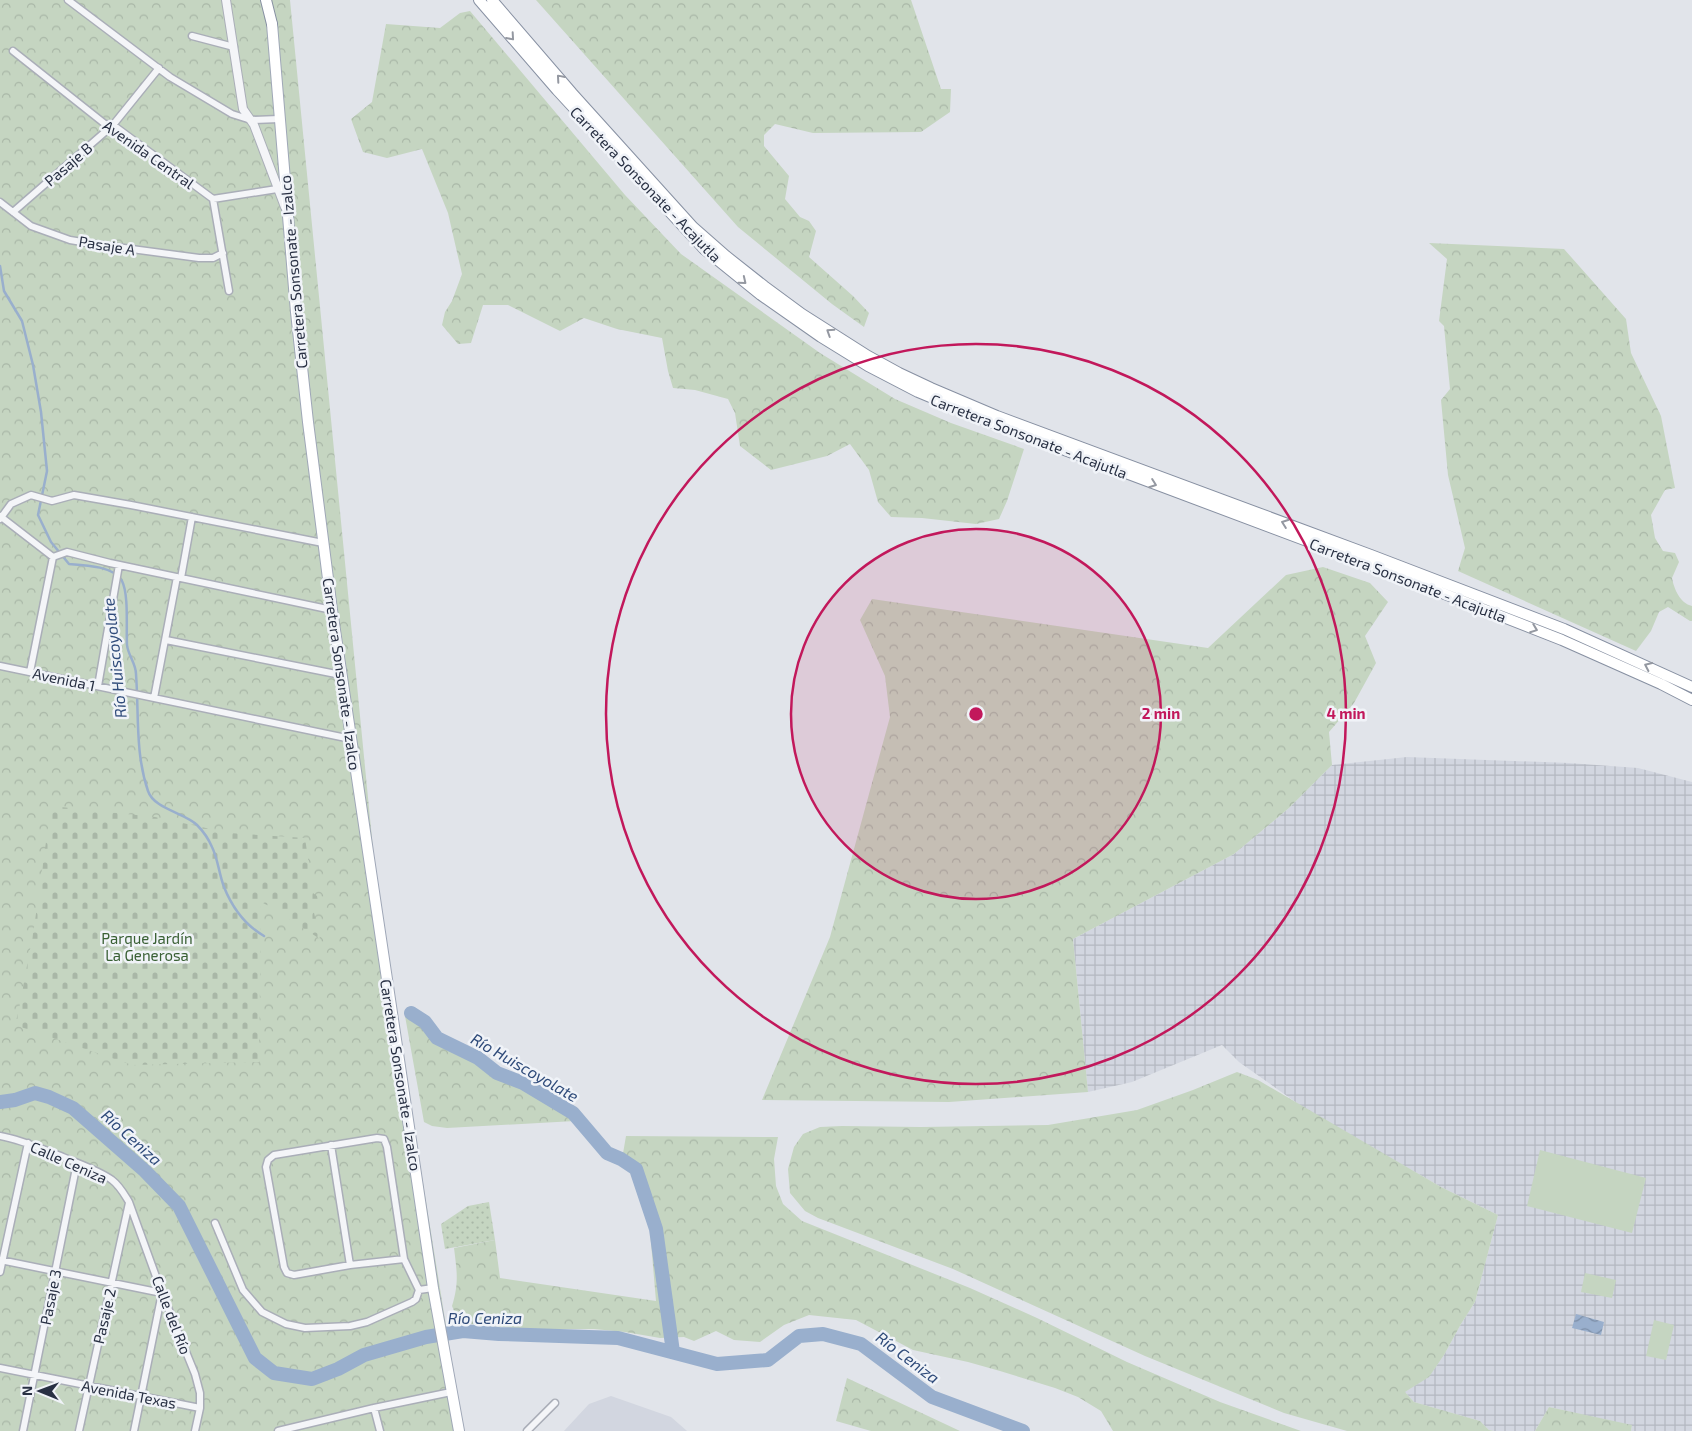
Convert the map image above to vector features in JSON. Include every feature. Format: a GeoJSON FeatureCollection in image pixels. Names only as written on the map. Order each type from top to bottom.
{"type":"FeatureCollection","features":[{"type":"Feature","properties":{"kind":"main road","name":"Carretera Sonsonate - Izalco"},"geometry":{"type":"LineString","coordinates":[[269,0],[286,209],[307,413],[323,543],[433,1288],[459,1431]]}},
{"type":"Feature","properties":{"kind":"main road","name":"Carretera Sonsonate - Acajutla"},"geometry":{"type":"LineString","coordinates":[[479,0],[557,90],[704,249],[761,296],[868,366],[918,392],[981,418],[1356,559],[1562,640],[1661,684],[1692,700]]}},
{"type":"Feature","properties":{"kind":"main road"},"geometry":{"type":"LineString","coordinates":[[492,0],[693,227],[764,286],[802,314],[868,356],[931,388],[997,416],[1371,554],[1564,629],[1692,687]]}},
{"type":"Feature","properties":{"kind":"street"},"geometry":{"type":"LineString","coordinates":[[68,0],[159,68],[232,114],[251,120],[279,119]]}},
{"type":"Feature","properties":{"kind":"street"},"geometry":{"type":"LineString","coordinates":[[226,0],[243,109],[251,120],[286,209]]}},
{"type":"Feature","properties":{"kind":"street"},"geometry":{"type":"LineString","coordinates":[[192,36],[234,47]]}},
{"type":"Feature","properties":{"kind":"street","name":"Avenida Central"},"geometry":{"type":"LineString","coordinates":[[13,51],[105,124],[113,125],[213,199]]}},
{"type":"Feature","properties":{"kind":"street","name":"Pasaje B"},"geometry":{"type":"LineString","coordinates":[[13,212],[113,125],[159,68]]}},
{"type":"Feature","properties":{"kind":"street"},"geometry":{"type":"LineString","coordinates":[[229,291],[213,199],[277,189]]}},
{"type":"Feature","properties":{"kind":"street","name":"Pasaje A"},"geometry":{"type":"LineString","coordinates":[[0,202],[31,226],[78,241],[208,259],[223,253]]}},
{"type":"Feature","properties":{"kind":"street"},"geometry":{"type":"LineString","coordinates":[[54,557],[0,517],[11,504],[32,495],[52,500],[74,495],[323,543]]}},
{"type":"Feature","properties":{"kind":"street"},"geometry":{"type":"LineString","coordinates":[[154,698],[192,517]]}},
{"type":"Feature","properties":{"kind":"street"},"geometry":{"type":"LineString","coordinates":[[54,557],[67,552],[119,568],[179,578],[332,610]]}},
{"type":"Feature","properties":{"kind":"street"},"geometry":{"type":"LineString","coordinates":[[30,672],[54,557]]}},
{"type":"Feature","properties":{"kind":"street"},"geometry":{"type":"LineString","coordinates":[[98,686],[119,568]]}},
{"type":"Feature","properties":{"kind":"street"},"geometry":{"type":"LineString","coordinates":[[166,640],[341,675]]}},
{"type":"Feature","properties":{"kind":"street","name":"Avenida 1"},"geometry":{"type":"LineString","coordinates":[[0,666],[351,739]]}},
{"type":"Feature","properties":{"kind":"street","name":"Calle Ceniza"},"geometry":{"type":"LineString","coordinates":[[0,1136],[28,1143],[105,1175],[114,1181],[129,1202]]}},
{"type":"Feature","properties":{"kind":"street"},"geometry":{"type":"LineString","coordinates":[[214,1223],[243,1290],[262,1312],[286,1324],[305,1328],[350,1326],[367,1322],[412,1302],[416,1299],[419,1290],[404,1259],[387,1147],[384,1139],[377,1138],[274,1155],[268,1160],[266,1168],[284,1267],[288,1273],[294,1275],[404,1259]]}},
{"type":"Feature","properties":{"kind":"street"},"geometry":{"type":"LineString","coordinates":[[0,1272],[1,1260],[28,1143]]}},
{"type":"Feature","properties":{"kind":"street"},"geometry":{"type":"LineString","coordinates":[[331,1145],[350,1266]]}},
{"type":"Feature","properties":{"kind":"street","name":"Pasaje 3"},"geometry":{"type":"LineString","coordinates":[[23,1431],[77,1163]]}},
{"type":"Feature","properties":{"kind":"street","name":"Pasaje 2"},"geometry":{"type":"LineString","coordinates":[[79,1431],[129,1202]]}},
{"type":"Feature","properties":{"kind":"street","name":"Calle del Río"},"geometry":{"type":"LineString","coordinates":[[129,1202],[162,1293],[195,1374],[200,1393],[200,1408],[195,1431]]}},
{"type":"Feature","properties":{"kind":"street"},"geometry":{"type":"LineString","coordinates":[[1,1260],[162,1293],[134,1431]]}},
{"type":"Feature","properties":{"kind":"street"},"geometry":{"type":"LineString","coordinates":[[419,1290],[433,1288]]}},
{"type":"Feature","properties":{"kind":"street","name":"Avenida Texas"},"geometry":{"type":"LineString","coordinates":[[0,1368],[200,1408]]}},
{"type":"Feature","properties":{"kind":"street"},"geometry":{"type":"LineString","coordinates":[[278,1431],[451,1392]]}},
{"type":"Feature","properties":{"kind":"street"},"geometry":{"type":"LineString","coordinates":[[527,1431],[555,1403]]}},
{"type":"Feature","properties":{"kind":"street"},"geometry":{"type":"LineString","coordinates":[[374,1408],[380,1431]]}},
{"type":"Feature","properties":{"kind":"shaded area"},"geometry":{"type":"Polygon","coordinates":[[[1407,757],[1569,763],[1638,768],[1692,782],[1692,1431],[1631,1431],[1632,1426],[1549,1407],[1535,1431],[1494,1431],[1489,1430],[1480,1421],[1414,1402],[1405,1392],[1429,1376],[1444,1355],[1475,1302],[1498,1215],[1441,1187],[1304,1108],[1239,1062],[1222,1045],[1132,1082],[1088,1092],[1073,939],[1234,854],[1289,808],[1332,765],[1407,757]]]}},
{"type":"Feature","properties":{"kind":"shaded area"},"geometry":{"type":"Polygon","coordinates":[[[611,1396],[671,1417],[687,1431],[564,1431],[589,1404],[611,1396]]]}},
{"type":"Feature","properties":{"kind":"green space"},"geometry":{"type":"Polygon","coordinates":[[[0,0],[290,0],[379,910],[463,1431],[0,1431],[0,0]]]}},
{"type":"Feature","properties":{"kind":"green space"},"geometry":{"type":"Polygon","coordinates":[[[536,0],[911,0],[941,89],[951,89],[950,112],[921,132],[813,133],[775,124],[764,135],[764,146],[789,176],[785,199],[800,217],[809,221],[816,231],[809,257],[853,296],[869,313],[864,327],[832,304],[738,227],[536,0]]]}},
{"type":"Feature","properties":{"kind":"green space"},"geometry":{"type":"Polygon","coordinates":[[[470,11],[625,195],[681,254],[820,353],[895,399],[951,423],[1024,449],[999,519],[976,524],[922,518],[891,517],[878,502],[869,470],[850,444],[827,456],[771,470],[740,446],[735,413],[728,399],[695,390],[673,388],[662,338],[617,329],[584,318],[560,331],[508,305],[483,305],[471,343],[458,344],[442,325],[445,312],[452,301],[462,274],[448,213],[422,149],[387,158],[363,152],[351,119],[372,102],[386,24],[440,28],[460,13],[470,11]]]}},
{"type":"Feature","properties":{"kind":"green space"},"geometry":{"type":"Polygon","coordinates":[[[1429,243],[1564,249],[1626,319],[1631,353],[1661,416],[1675,488],[1665,490],[1651,515],[1655,538],[1663,551],[1675,553],[1679,562],[1672,578],[1673,582],[1681,599],[1692,606],[1692,621],[1668,607],[1659,612],[1651,631],[1636,651],[1458,571],[1465,548],[1448,475],[1441,400],[1450,389],[1444,326],[1439,321],[1447,259],[1429,243]]]}},
{"type":"Feature","properties":{"kind":"green space"},"geometry":{"type":"Polygon","coordinates":[[[1323,567],[1370,583],[1388,602],[1365,636],[1376,663],[1354,703],[1329,732],[1332,765],[1289,808],[1234,854],[1073,939],[1088,1092],[949,1102],[762,1100],[830,937],[890,717],[885,676],[860,620],[872,599],[1208,648],[1286,575],[1323,567]]]}},
{"type":"Feature","properties":{"kind":"green space","name":"Parque Jardín La Generosa"},"geometry":{"type":"Polygon","coordinates":[[[51,806],[155,817],[229,833],[305,838],[313,893],[318,899],[312,904],[320,939],[261,902],[259,1062],[132,1065],[15,1025],[34,928],[51,806]]]}},
{"type":"Feature","properties":{"kind":"green space"},"geometry":{"type":"Polygon","coordinates":[[[405,1016],[424,1025],[435,1041],[477,1059],[497,1074],[521,1084],[575,1121],[447,1128],[432,1126],[424,1122],[405,1016]]]}},
{"type":"Feature","properties":{"kind":"green space"},"geometry":{"type":"Polygon","coordinates":[[[1237,1072],[1258,1080],[1441,1187],[1498,1215],[1475,1302],[1429,1377],[1405,1392],[1414,1402],[1480,1421],[1489,1430],[1494,1431],[1347,1431],[1284,1413],[1145,1356],[953,1269],[818,1218],[805,1211],[790,1193],[788,1169],[794,1147],[803,1134],[820,1127],[1048,1125],[1137,1110],[1237,1072]]]}},
{"type":"Feature","properties":{"kind":"green space"},"geometry":{"type":"Polygon","coordinates":[[[626,1136],[778,1137],[774,1159],[776,1186],[783,1204],[802,1221],[970,1288],[1127,1362],[1220,1402],[1301,1431],[1113,1431],[1101,1411],[1078,1397],[1000,1371],[913,1350],[856,1320],[809,1315],[784,1325],[760,1342],[734,1340],[716,1331],[694,1341],[684,1337],[660,1338],[594,1329],[526,1329],[459,1323],[452,1306],[457,1277],[454,1248],[495,1240],[500,1278],[656,1301],[650,1231],[633,1172],[621,1165],[626,1136]]]}},
{"type":"Feature","properties":{"kind":"green space"},"geometry":{"type":"Polygon","coordinates":[[[1540,1150],[1646,1178],[1632,1233],[1527,1206],[1540,1150]]]}},
{"type":"Feature","properties":{"kind":"green space"},"geometry":{"type":"Polygon","coordinates":[[[489,1202],[495,1240],[445,1249],[441,1224],[468,1206],[489,1202]]]}},
{"type":"Feature","properties":{"kind":"green space"},"geometry":{"type":"Polygon","coordinates":[[[1585,1273],[1616,1280],[1612,1298],[1581,1292],[1585,1273]]]}},
{"type":"Feature","properties":{"kind":"green space"},"geometry":{"type":"Polygon","coordinates":[[[1654,1320],[1674,1325],[1666,1360],[1646,1356],[1654,1320]]]}},
{"type":"Feature","properties":{"kind":"green space"},"geometry":{"type":"Polygon","coordinates":[[[847,1378],[960,1431],[871,1431],[836,1421],[847,1378]]]}},
{"type":"Feature","properties":{"kind":"green space"},"geometry":{"type":"Polygon","coordinates":[[[1549,1407],[1632,1425],[1631,1431],[1535,1431],[1549,1407]]]}},
{"type":"Feature","properties":{"kind":"water"},"geometry":{"type":"Polygon","coordinates":[[[1576,1314],[1604,1322],[1601,1335],[1572,1328],[1576,1314]]]}},
{"type":"Feature","properties":{"kind":"waterway","name":"Río Huiscoyolate"},"geometry":{"type":"LineString","coordinates":[[0,266],[4,291],[22,321],[33,365],[41,412],[47,471],[38,515],[51,542],[69,564],[106,569],[118,576],[122,581],[126,603],[127,645],[136,670],[139,748],[148,791],[151,797],[163,807],[197,825],[209,841],[214,852],[222,882],[231,902],[245,921],[264,936]]}},
{"type":"Feature","properties":{"kind":"waterway","name":"Río Huiscoyolate"},"geometry":{"type":"LineString","coordinates":[[411,1013],[425,1022],[437,1038],[478,1058],[497,1073],[523,1083],[573,1113],[607,1153],[621,1159],[636,1169],[656,1229],[673,1352]]}},
{"type":"Feature","properties":{"kind":"waterway","name":"Río Ceniza"},"geometry":{"type":"LineString","coordinates":[[0,1102],[15,1100],[35,1093],[73,1108],[145,1171],[179,1206],[255,1358],[274,1373],[312,1379],[338,1369],[364,1355],[426,1337],[463,1331],[618,1338],[717,1364],[768,1360],[799,1336],[823,1334],[861,1344],[932,1397],[1023,1431]]}}]}
